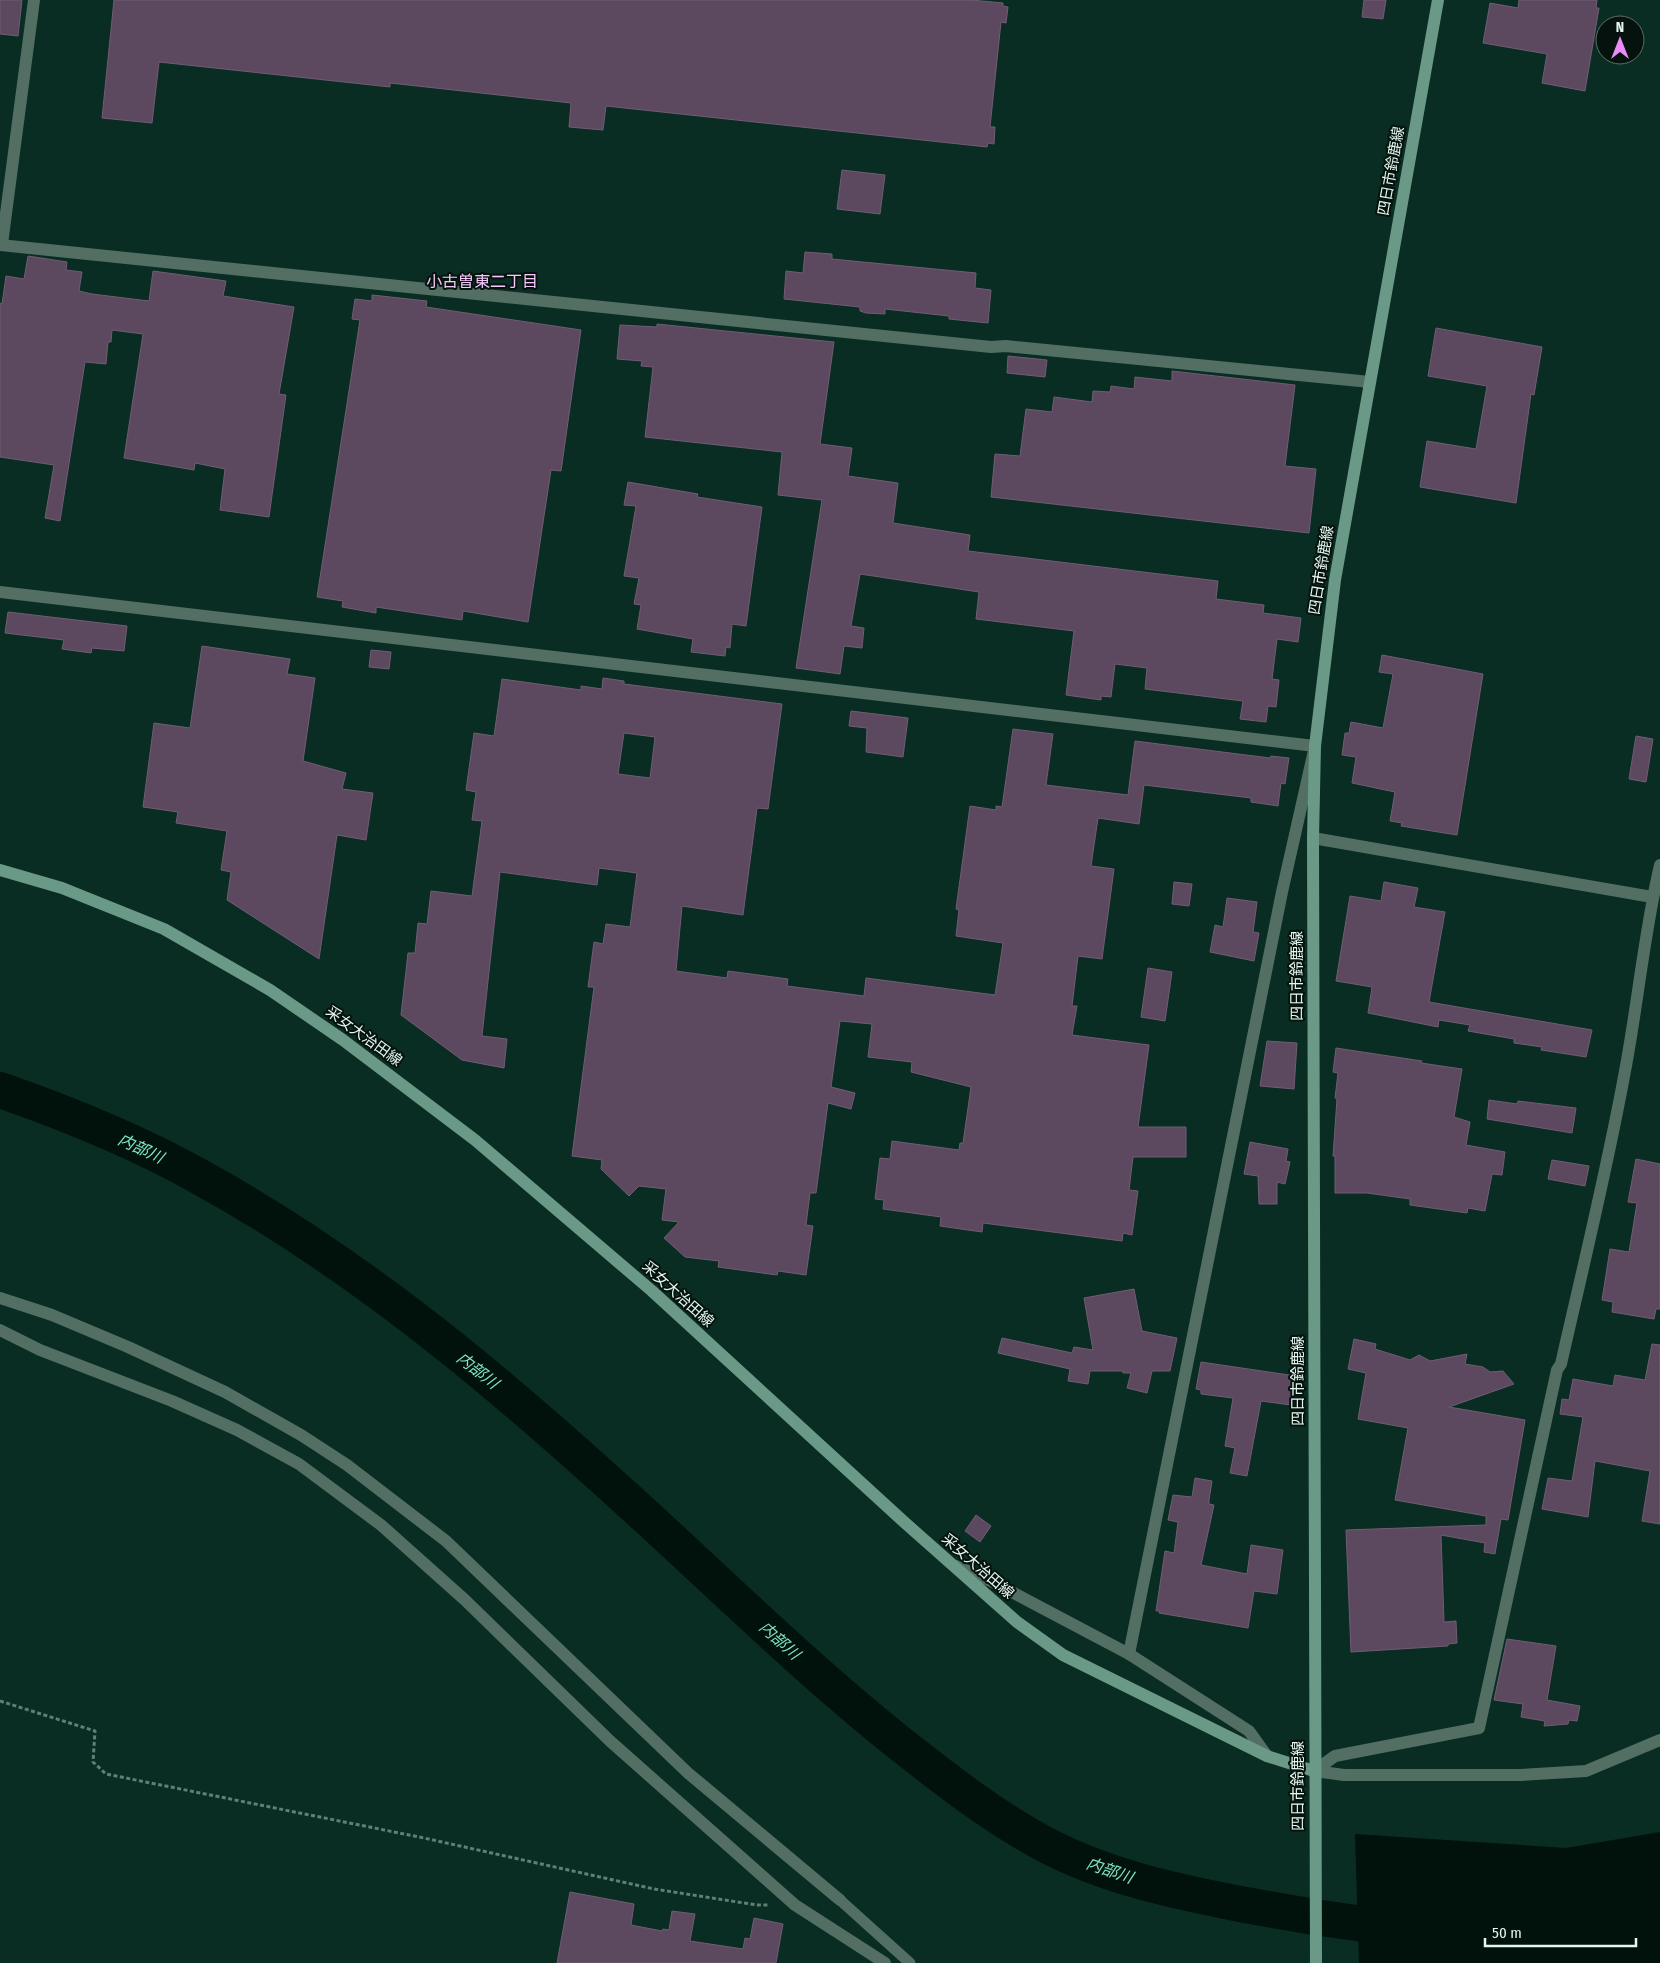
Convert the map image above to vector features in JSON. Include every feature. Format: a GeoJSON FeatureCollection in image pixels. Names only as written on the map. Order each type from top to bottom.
{"type":"FeatureCollection","features":[{"type":"Feature","properties":{"kind":"main road","name":"四日市鈴鹿線"},"geometry":{"type":"LineString","coordinates":[[1316,1963],[1314,1836],[1313,838],[1315,746],[1334,580],[1438,0]]}},
{"type":"Feature","properties":{"kind":"main road","name":"采女大治田線"},"geometry":{"type":"LineString","coordinates":[[0,870],[62,888],[164,930],[270,990],[343,1040],[475,1140],[652,1291],[949,1563],[1017,1622],[1063,1655],[1267,1756],[1314,1771]]}},
{"type":"Feature","properties":{"kind":"street"},"geometry":{"type":"LineString","coordinates":[[34,0],[1,245],[991,347],[1006,346],[1370,382]]}},
{"type":"Feature","properties":{"kind":"street"},"geometry":{"type":"LineString","coordinates":[[0,592],[1315,746],[1276,921],[1129,1654]]}},
{"type":"Feature","properties":{"kind":"street"},"geometry":{"type":"LineString","coordinates":[[1313,838],[1652,897]]}},
{"type":"Feature","properties":{"kind":"street"},"geometry":{"type":"LineString","coordinates":[[1314,1771],[1334,1756],[1479,1728],[1557,1370],[1561,1364],[1610,1147],[1655,917],[1652,897],[1660,865]]}},
{"type":"Feature","properties":{"kind":"street"},"geometry":{"type":"LineString","coordinates":[[0,1298],[52,1315],[103,1336],[225,1392],[301,1435],[347,1465],[446,1541],[688,1773],[840,1900]]}},
{"type":"Feature","properties":{"kind":"street"},"geometry":{"type":"LineString","coordinates":[[0,1330],[40,1350],[180,1404],[237,1430],[299,1464],[381,1525],[437,1575],[610,1741],[795,1905],[885,1963]]}},
{"type":"Feature","properties":{"kind":"street"},"geometry":{"type":"LineString","coordinates":[[949,1563],[994,1582],[1129,1654],[1249,1731],[1267,1756]]}},
{"type":"Feature","properties":{"kind":"street"},"geometry":{"type":"LineString","coordinates":[[1314,1771],[1344,1775],[1520,1775],[1586,1771],[1660,1740]]}},
{"type":"Feature","properties":{"kind":"lane"},"geometry":{"type":"LineString","coordinates":[[840,1900],[910,1963]]}},
{"type":"Feature","properties":{"kind":"path"},"geometry":{"type":"LineString","coordinates":[[0,1701],[94,1731],[93,1762],[106,1774],[424,1838],[654,1889],[757,1905],[795,1905]]}},
{"type":"Feature","properties":{"kind":"shaded area"},"geometry":{"type":"Polygon","coordinates":[[[1660,1832],[1660,1963],[1359,1963],[1355,1834],[1566,1848],[1660,1832]]]}},
{"type":"Feature","properties":{"kind":"building"},"geometry":{"type":"Polygon","coordinates":[[[0,0],[22,0],[18,36],[0,34],[0,0]]]}},
{"type":"Feature","properties":{"kind":"building"},"geometry":{"type":"Polygon","coordinates":[[[114,0],[971,0],[1003,3],[1003,6],[1008,7],[1006,23],[1001,22],[990,127],[995,127],[994,144],[988,143],[987,147],[606,106],[603,130],[569,127],[571,103],[390,83],[390,87],[159,62],[152,123],[102,118],[114,0]]]}},
{"type":"Feature","properties":{"kind":"building"},"geometry":{"type":"Polygon","coordinates":[[[1364,0],[1386,0],[1383,19],[1362,17],[1364,0]]]}},
{"type":"Feature","properties":{"kind":"building"},"geometry":{"type":"Polygon","coordinates":[[[1519,0],[1597,0],[1596,8],[1599,8],[1598,15],[1595,15],[1595,32],[1585,91],[1542,83],[1547,54],[1483,43],[1490,3],[1518,8],[1519,0]]]}},
{"type":"Feature","properties":{"kind":"building"},"geometry":{"type":"Polygon","coordinates":[[[842,170],[885,175],[880,214],[837,209],[842,170]]]}},
{"type":"Feature","properties":{"kind":"building"},"geometry":{"type":"Polygon","coordinates":[[[805,252],[832,254],[832,259],[976,273],[975,288],[991,290],[988,323],[949,319],[949,316],[885,309],[885,314],[866,313],[860,311],[860,307],[784,299],[786,271],[803,273],[805,252]]]}},
{"type":"Feature","properties":{"kind":"building"},"geometry":{"type":"Polygon","coordinates":[[[28,256],[67,262],[66,270],[82,272],[79,291],[92,294],[149,301],[153,271],[226,281],[223,296],[294,307],[279,394],[286,395],[269,517],[220,510],[225,469],[195,463],[194,470],[124,458],[143,334],[112,330],[111,342],[108,342],[106,364],[85,362],[60,521],[45,518],[54,465],[0,457],[0,303],[2,304],[6,276],[24,279],[28,256]]]}},
{"type":"Feature","properties":{"kind":"building"},"geometry":{"type":"Polygon","coordinates":[[[372,295],[427,301],[426,307],[581,330],[561,471],[551,470],[528,622],[463,611],[462,620],[376,607],[376,613],[342,607],[343,601],[317,597],[360,320],[352,319],[355,299],[372,301],[372,295]]]}},
{"type":"Feature","properties":{"kind":"building"},"geometry":{"type":"Polygon","coordinates":[[[657,324],[834,342],[820,444],[852,448],[848,476],[898,483],[893,523],[970,535],[968,551],[1218,581],[1216,599],[1264,605],[1263,613],[1301,618],[1298,642],[1277,639],[1272,679],[1279,680],[1276,707],[1268,706],[1266,722],[1240,719],[1243,701],[1145,689],[1147,668],[1115,664],[1111,697],[1101,696],[1101,700],[1066,695],[1074,631],[976,619],[979,592],[860,574],[851,626],[864,628],[862,648],[844,646],[840,674],[796,668],[822,500],[778,495],[782,452],[645,437],[653,367],[641,366],[642,361],[617,359],[620,325],[657,327],[657,324]]]}},
{"type":"Feature","properties":{"kind":"building"},"geometry":{"type":"Polygon","coordinates":[[[1436,328],[1542,347],[1534,395],[1531,394],[1516,503],[1420,487],[1427,441],[1476,449],[1487,386],[1428,376],[1436,328]]]}},
{"type":"Feature","properties":{"kind":"building"},"geometry":{"type":"Polygon","coordinates":[[[1008,356],[1047,360],[1045,377],[1007,373],[1008,356]]]}},
{"type":"Feature","properties":{"kind":"building"},"geometry":{"type":"Polygon","coordinates":[[[1172,371],[1295,385],[1285,466],[1316,469],[1309,533],[991,497],[995,454],[1020,456],[1026,409],[1052,412],[1054,397],[1092,402],[1093,391],[1110,392],[1111,386],[1134,389],[1135,377],[1172,381],[1172,371]]]}},
{"type":"Feature","properties":{"kind":"building"},"geometry":{"type":"Polygon","coordinates":[[[628,482],[698,494],[697,497],[762,507],[746,626],[732,624],[730,648],[726,647],[725,656],[691,652],[693,639],[637,629],[641,605],[634,604],[639,578],[624,576],[636,506],[624,505],[628,482]]]}},
{"type":"Feature","properties":{"kind":"building"},"geometry":{"type":"Polygon","coordinates":[[[8,612],[127,626],[124,651],[92,648],[91,653],[62,649],[64,640],[5,633],[8,612]]]}},
{"type":"Feature","properties":{"kind":"building"},"geometry":{"type":"Polygon","coordinates":[[[202,646],[290,659],[287,674],[315,678],[303,761],[346,773],[342,789],[373,793],[366,840],[337,835],[319,959],[227,900],[231,872],[221,870],[227,831],[176,823],[178,812],[143,807],[154,723],[190,728],[202,646]]]}},
{"type":"Feature","properties":{"kind":"building"},"geometry":{"type":"Polygon","coordinates":[[[371,650],[391,652],[389,669],[369,667],[371,650]]]}},
{"type":"Feature","properties":{"kind":"building"},"geometry":{"type":"Polygon","coordinates":[[[1382,655],[1483,674],[1457,835],[1401,826],[1402,823],[1390,821],[1395,792],[1352,783],[1356,757],[1342,755],[1345,733],[1349,733],[1351,722],[1383,728],[1393,674],[1379,672],[1382,655]]]}},
{"type":"Feature","properties":{"kind":"building"},"geometry":{"type":"Polygon","coordinates":[[[603,678],[624,681],[624,684],[782,704],[768,809],[757,808],[743,915],[682,906],[676,971],[727,978],[728,971],[788,979],[787,986],[864,996],[866,978],[995,995],[1003,943],[956,936],[959,910],[956,909],[970,806],[996,810],[996,806],[1002,807],[1013,729],[1053,734],[1046,785],[1128,795],[1135,741],[1270,758],[1271,756],[1289,758],[1285,784],[1281,783],[1278,806],[1251,802],[1251,798],[1144,785],[1139,824],[1098,818],[1091,866],[1114,869],[1102,959],[1078,956],[1072,1006],[1077,1006],[1072,1035],[1149,1045],[1138,1127],[1186,1127],[1186,1157],[1133,1157],[1129,1190],[1138,1191],[1132,1235],[1123,1233],[1122,1241],[983,1223],[982,1232],[940,1226],[941,1217],[883,1209],[884,1200],[875,1199],[880,1158],[890,1159],[892,1141],[959,1150],[960,1143],[963,1143],[971,1087],[911,1072],[912,1062],[868,1057],[872,1024],[840,1021],[831,1087],[855,1093],[851,1109],[828,1103],[816,1193],[810,1193],[806,1225],[813,1226],[806,1275],[778,1271],[777,1275],[718,1267],[719,1261],[685,1257],[664,1238],[679,1222],[662,1220],[666,1189],[639,1186],[629,1196],[601,1169],[602,1160],[572,1156],[594,987],[588,987],[594,942],[603,944],[606,924],[630,927],[637,873],[599,868],[597,885],[500,872],[482,1036],[507,1039],[504,1068],[462,1060],[401,1015],[408,953],[415,953],[418,923],[427,924],[431,891],[472,896],[482,821],[472,820],[476,792],[466,790],[474,733],[494,736],[502,679],[581,690],[581,686],[602,689],[603,678]],[[624,733],[618,774],[650,778],[655,737],[624,733]]]}},
{"type":"Feature","properties":{"kind":"building"},"geometry":{"type":"Polygon","coordinates":[[[851,711],[908,718],[903,757],[866,752],[867,728],[849,726],[851,711]]]}},
{"type":"Feature","properties":{"kind":"building"},"geometry":{"type":"Polygon","coordinates":[[[1636,736],[1653,739],[1646,782],[1629,779],[1636,736]]]}},
{"type":"Feature","properties":{"kind":"building"},"geometry":{"type":"Polygon","coordinates":[[[1174,882],[1192,884],[1189,906],[1172,904],[1174,882]]]}},
{"type":"Feature","properties":{"kind":"building"},"geometry":{"type":"Polygon","coordinates":[[[1384,882],[1418,888],[1414,907],[1445,912],[1429,1002],[1592,1030],[1586,1057],[1541,1050],[1542,1047],[1514,1043],[1514,1039],[1468,1031],[1470,1025],[1439,1020],[1438,1027],[1368,1013],[1372,987],[1336,981],[1350,896],[1381,901],[1384,882]]]}},
{"type":"Feature","properties":{"kind":"building"},"geometry":{"type":"Polygon","coordinates":[[[1227,898],[1257,902],[1253,932],[1259,933],[1254,961],[1210,952],[1215,925],[1223,927],[1227,898]]]}},
{"type":"Feature","properties":{"kind":"building"},"geometry":{"type":"Polygon","coordinates":[[[1148,968],[1172,972],[1165,1021],[1141,1017],[1148,968]]]}},
{"type":"Feature","properties":{"kind":"building"},"geometry":{"type":"Polygon","coordinates":[[[1267,1041],[1297,1043],[1294,1089],[1260,1086],[1267,1041]]]}},
{"type":"Feature","properties":{"kind":"building"},"geometry":{"type":"Polygon","coordinates":[[[1336,1048],[1462,1069],[1454,1117],[1470,1122],[1466,1145],[1505,1152],[1502,1175],[1492,1174],[1485,1211],[1468,1208],[1467,1213],[1410,1205],[1410,1199],[1367,1193],[1335,1193],[1335,1156],[1333,1156],[1338,1073],[1333,1072],[1336,1048]]]}},
{"type":"Feature","properties":{"kind":"building"},"geometry":{"type":"Polygon","coordinates":[[[1489,1100],[1517,1104],[1518,1101],[1576,1108],[1572,1133],[1487,1119],[1489,1100]]]}},
{"type":"Feature","properties":{"kind":"building"},"geometry":{"type":"Polygon","coordinates":[[[1250,1142],[1288,1149],[1286,1161],[1290,1162],[1285,1184],[1277,1182],[1277,1204],[1259,1204],[1258,1176],[1244,1174],[1250,1142]]]}},
{"type":"Feature","properties":{"kind":"building"},"geometry":{"type":"Polygon","coordinates":[[[1636,1159],[1660,1164],[1660,1309],[1656,1309],[1654,1319],[1612,1312],[1613,1302],[1602,1300],[1610,1249],[1629,1252],[1637,1203],[1628,1202],[1636,1159]]]}},
{"type":"Feature","properties":{"kind":"building"},"geometry":{"type":"Polygon","coordinates":[[[1552,1160],[1589,1166],[1585,1186],[1548,1179],[1552,1160]]]}},
{"type":"Feature","properties":{"kind":"building"},"geometry":{"type":"Polygon","coordinates":[[[1134,1289],[1142,1331],[1177,1338],[1170,1371],[1152,1371],[1147,1393],[1127,1388],[1131,1373],[1123,1373],[1123,1371],[1090,1371],[1088,1384],[1068,1381],[1070,1369],[998,1353],[1002,1338],[1072,1353],[1074,1347],[1093,1350],[1084,1298],[1134,1289]]]}},
{"type":"Feature","properties":{"kind":"building"},"geometry":{"type":"Polygon","coordinates":[[[1354,1339],[1376,1344],[1375,1349],[1410,1360],[1419,1355],[1430,1361],[1467,1354],[1465,1364],[1483,1367],[1490,1372],[1503,1371],[1514,1384],[1449,1407],[1525,1420],[1508,1520],[1501,1519],[1495,1554],[1484,1552],[1485,1543],[1441,1535],[1444,1622],[1456,1621],[1457,1643],[1448,1644],[1448,1646],[1351,1652],[1346,1530],[1486,1525],[1486,1516],[1395,1500],[1408,1428],[1358,1419],[1366,1373],[1348,1369],[1354,1339]]]}},
{"type":"Feature","properties":{"kind":"building"},"geometry":{"type":"Polygon","coordinates":[[[1652,1344],[1660,1345],[1660,1524],[1642,1521],[1650,1471],[1595,1461],[1588,1517],[1542,1509],[1548,1478],[1572,1481],[1583,1417],[1560,1414],[1562,1399],[1569,1400],[1573,1379],[1613,1386],[1615,1375],[1645,1380],[1652,1344]]]}},
{"type":"Feature","properties":{"kind":"building"},"geometry":{"type":"Polygon","coordinates":[[[1201,1362],[1296,1376],[1291,1405],[1261,1401],[1247,1476],[1230,1473],[1235,1448],[1225,1446],[1233,1398],[1201,1394],[1201,1390],[1196,1389],[1201,1362]]]}},
{"type":"Feature","properties":{"kind":"building"},"geometry":{"type":"Polygon","coordinates":[[[1195,1478],[1212,1481],[1209,1504],[1214,1505],[1201,1565],[1247,1574],[1251,1545],[1283,1550],[1277,1594],[1254,1591],[1248,1628],[1156,1611],[1165,1551],[1174,1553],[1178,1522],[1168,1520],[1173,1495],[1192,1497],[1195,1478]]]}},
{"type":"Feature","properties":{"kind":"building"},"geometry":{"type":"Polygon","coordinates":[[[976,1515],[991,1526],[980,1542],[965,1531],[976,1515]]]}},
{"type":"Feature","properties":{"kind":"building"},"geometry":{"type":"Polygon","coordinates":[[[1507,1639],[1556,1646],[1547,1700],[1580,1706],[1577,1721],[1569,1720],[1568,1724],[1544,1726],[1545,1721],[1521,1717],[1523,1704],[1494,1700],[1507,1639]]]}},
{"type":"Feature","properties":{"kind":"building"},"geometry":{"type":"Polygon","coordinates":[[[570,1892],[634,1904],[631,1925],[662,1931],[663,1929],[669,1930],[672,1911],[695,1914],[690,1941],[743,1949],[745,1938],[750,1939],[754,1918],[783,1924],[776,1963],[557,1963],[570,1892]]]}},
{"type":"Feature","properties":{"kind":"waterway","name":"内部川"},"geometry":{"type":"LineString","coordinates":[[0,1090],[102,1129],[176,1164],[265,1215],[329,1256],[390,1300],[508,1394],[622,1494],[788,1648],[845,1698],[955,1786],[1010,1824],[1071,1857],[1142,1882],[1191,1894],[1302,1915],[1406,1928]]}},
{"type":"Feature","properties":{"kind":"district","name":"小古曽東二丁目"},"geometry":{"type":"Point","coordinates":[482,281]}}]}
